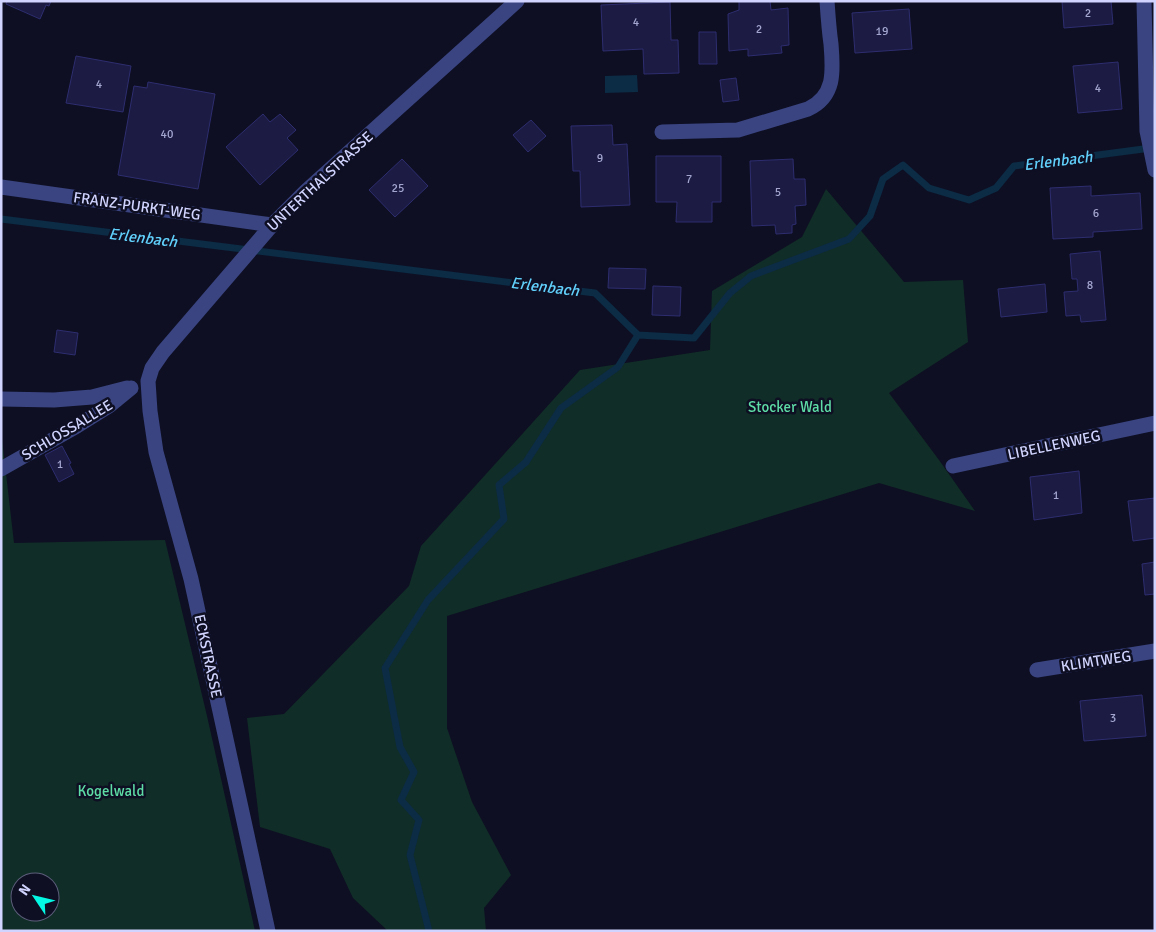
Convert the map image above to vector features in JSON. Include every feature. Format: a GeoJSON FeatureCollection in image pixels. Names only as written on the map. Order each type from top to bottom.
{"type":"FeatureCollection","features":[{"type":"Feature","properties":{"kind":"street","name":"UNTERTHALSTRASSE"},"geometry":{"type":"LineString","coordinates":[[148,381],[152,368],[163,352],[267,231],[306,191],[517,1]]}},
{"type":"Feature","properties":{"kind":"street"},"geometry":{"type":"LineString","coordinates":[[662,132],[738,130],[816,105],[823,99],[830,86],[833,71],[827,1]]}},
{"type":"Feature","properties":{"kind":"street"},"geometry":{"type":"LineString","coordinates":[[1144,1],[1147,130],[1154,167]]}},
{"type":"Feature","properties":{"kind":"street","name":"FRANZ-PURKT-WEG"},"geometry":{"type":"LineString","coordinates":[[1,187],[267,231]]}},
{"type":"Feature","properties":{"kind":"street"},"geometry":{"type":"LineString","coordinates":[[1,399],[54,400],[92,397],[131,388],[148,381]]}},
{"type":"Feature","properties":{"kind":"street","name":"ECKSTRASSE"},"geometry":{"type":"LineString","coordinates":[[148,381],[156,452],[191,579],[268,931]]}},
{"type":"Feature","properties":{"kind":"street","name":"SCHLOSSALLEE"},"geometry":{"type":"LineString","coordinates":[[1,469],[77,426],[109,406],[131,388]]}},
{"type":"Feature","properties":{"kind":"street","name":"LIBELLENWEG"},"geometry":{"type":"LineString","coordinates":[[953,466],[1155,424]]}},
{"type":"Feature","properties":{"kind":"street","name":"KLIMTWEG"},"geometry":{"type":"LineString","coordinates":[[1037,670],[1155,651]]}},
{"type":"Feature","properties":{"kind":"green space","name":"Stocker Wald"},"geometry":{"type":"Polygon","coordinates":[[[826,189],[904,282],[963,280],[968,342],[889,393],[975,511],[879,483],[447,616],[447,728],[472,802],[511,875],[484,908],[486,931],[388,931],[353,898],[330,849],[260,827],[247,718],[284,714],[409,586],[421,546],[580,370],[710,350],[712,291],[802,237],[826,189]]]}},
{"type":"Feature","properties":{"kind":"green space","name":"Kogelwald"},"geometry":{"type":"Polygon","coordinates":[[[1,430],[14,543],[165,540],[255,931],[1,931],[1,430]]]}},
{"type":"Feature","properties":{"kind":"water"},"geometry":{"type":"Polygon","coordinates":[[[637,75],[638,92],[605,93],[605,76],[637,75]]]}},
{"type":"Feature","properties":{"kind":"building"},"geometry":{"type":"Polygon","coordinates":[[[7,1],[51,1],[49,6],[46,5],[40,19],[6,4],[7,1]]]}},
{"type":"Feature","properties":{"kind":"building"},"geometry":{"type":"Polygon","coordinates":[[[739,1],[770,1],[771,10],[788,8],[789,45],[781,46],[782,53],[748,56],[748,49],[729,51],[728,14],[739,10],[739,1]]]}},
{"type":"Feature","properties":{"kind":"building"},"geometry":{"type":"Polygon","coordinates":[[[1062,1],[1111,1],[1113,24],[1064,28],[1062,1]]]}},
{"type":"Feature","properties":{"kind":"building"},"geometry":{"type":"Polygon","coordinates":[[[670,2],[671,40],[678,40],[679,73],[644,74],[643,49],[603,51],[601,5],[670,2]]]}},
{"type":"Feature","properties":{"kind":"building"},"geometry":{"type":"Polygon","coordinates":[[[909,9],[912,49],[855,53],[852,13],[909,9]]]}},
{"type":"Feature","properties":{"kind":"building"},"geometry":{"type":"Polygon","coordinates":[[[699,32],[716,32],[717,64],[699,64],[699,32]]]}},
{"type":"Feature","properties":{"kind":"building"},"geometry":{"type":"Polygon","coordinates":[[[76,56],[131,66],[123,112],[66,103],[76,56]]]}},
{"type":"Feature","properties":{"kind":"building"},"geometry":{"type":"Polygon","coordinates":[[[1118,62],[1122,109],[1078,113],[1073,66],[1118,62]]]}},
{"type":"Feature","properties":{"kind":"building"},"geometry":{"type":"Polygon","coordinates":[[[736,78],[739,100],[723,102],[720,80],[736,78]]]}},
{"type":"Feature","properties":{"kind":"building"},"geometry":{"type":"Polygon","coordinates":[[[148,82],[215,94],[198,189],[118,175],[134,86],[147,88],[148,82]]]}},
{"type":"Feature","properties":{"kind":"building"},"geometry":{"type":"Polygon","coordinates":[[[263,114],[270,122],[280,114],[296,130],[287,138],[298,150],[260,185],[226,147],[263,114]]]}},
{"type":"Feature","properties":{"kind":"building"},"geometry":{"type":"Polygon","coordinates":[[[531,120],[546,136],[528,152],[513,135],[531,120]]]}},
{"type":"Feature","properties":{"kind":"building"},"geometry":{"type":"Polygon","coordinates":[[[612,125],[613,145],[627,144],[630,205],[581,207],[580,171],[573,171],[571,126],[612,125]]]}},
{"type":"Feature","properties":{"kind":"building"},"geometry":{"type":"Polygon","coordinates":[[[656,156],[721,156],[721,202],[712,202],[712,222],[676,222],[677,202],[656,202],[656,156]]]}},
{"type":"Feature","properties":{"kind":"building"},"geometry":{"type":"Polygon","coordinates":[[[402,159],[428,186],[395,217],[369,190],[402,159]]]}},
{"type":"Feature","properties":{"kind":"building"},"geometry":{"type":"Polygon","coordinates":[[[793,159],[794,179],[805,179],[806,205],[795,206],[796,224],[792,225],[792,233],[776,234],[775,225],[752,226],[750,161],[793,159]]]}},
{"type":"Feature","properties":{"kind":"building"},"geometry":{"type":"Polygon","coordinates":[[[1091,186],[1091,196],[1140,193],[1142,229],[1093,232],[1093,237],[1053,239],[1050,188],[1091,186]]]}},
{"type":"Feature","properties":{"kind":"building"},"geometry":{"type":"Polygon","coordinates":[[[1100,251],[1106,320],[1081,322],[1080,315],[1066,316],[1064,292],[1078,291],[1077,279],[1072,279],[1070,254],[1100,251]]]}},
{"type":"Feature","properties":{"kind":"building"},"geometry":{"type":"Polygon","coordinates":[[[609,268],[646,269],[645,289],[608,288],[609,268]]]}},
{"type":"Feature","properties":{"kind":"building"},"geometry":{"type":"Polygon","coordinates":[[[1045,284],[1047,312],[1001,317],[998,289],[1045,284]]]}},
{"type":"Feature","properties":{"kind":"building"},"geometry":{"type":"Polygon","coordinates":[[[653,286],[681,287],[680,316],[652,315],[653,286]]]}},
{"type":"Feature","properties":{"kind":"building"},"geometry":{"type":"Polygon","coordinates":[[[57,330],[78,333],[75,355],[54,352],[57,330]]]}},
{"type":"Feature","properties":{"kind":"building"},"geometry":{"type":"Polygon","coordinates":[[[62,446],[71,463],[69,464],[74,474],[59,482],[45,455],[62,446]]]}},
{"type":"Feature","properties":{"kind":"building"},"geometry":{"type":"Polygon","coordinates":[[[1079,471],[1082,513],[1034,520],[1030,477],[1079,471]]]}},
{"type":"Feature","properties":{"kind":"building"},"geometry":{"type":"Polygon","coordinates":[[[1155,498],[1155,538],[1133,541],[1128,501],[1155,498]]]}},
{"type":"Feature","properties":{"kind":"building"},"geometry":{"type":"Polygon","coordinates":[[[1155,562],[1155,594],[1145,595],[1142,564],[1155,562]]]}},
{"type":"Feature","properties":{"kind":"building"},"geometry":{"type":"Polygon","coordinates":[[[1142,695],[1146,736],[1084,741],[1080,701],[1142,695]]]}},
{"type":"Feature","properties":{"kind":"waterway","name":"Erlenbach"},"geometry":{"type":"LineString","coordinates":[[1,219],[595,293],[638,335],[694,338],[730,293],[751,276],[849,239],[870,216],[883,179],[903,165],[929,188],[969,200],[996,188],[1014,166],[1151,148]]}},
{"type":"Feature","properties":{"kind":"waterway"},"geometry":{"type":"LineString","coordinates":[[429,931],[410,855],[419,820],[401,800],[414,772],[400,747],[385,668],[428,600],[504,519],[499,485],[526,462],[561,408],[618,367],[638,335]]}}]}
